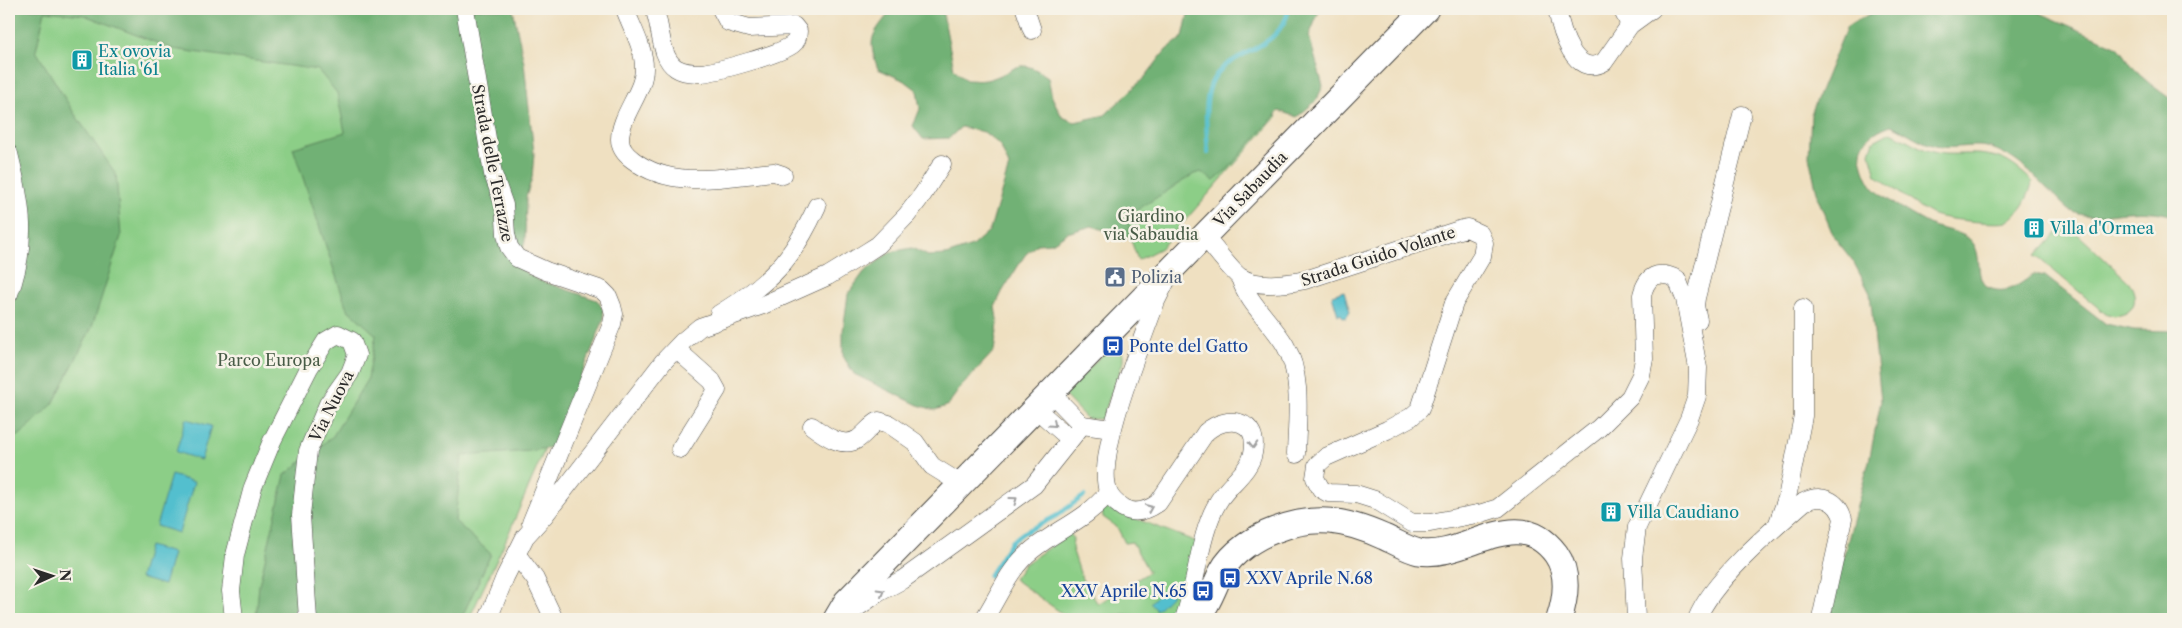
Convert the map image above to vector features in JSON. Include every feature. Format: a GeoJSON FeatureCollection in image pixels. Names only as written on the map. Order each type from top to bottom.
{"type":"FeatureCollection","features":[{"type":"Feature","properties":{"kind":"street","name":"Strada delle Terrazze"},"geometry":{"type":"LineString","coordinates":[[465,9],[493,174],[504,206],[509,247],[517,258],[546,271],[602,290],[608,296],[614,314],[603,351],[525,537],[505,577],[488,619]]}},
{"type":"Feature","properties":{"kind":"street"},"geometry":{"type":"LineString","coordinates":[[625,9],[640,48],[644,67],[640,87],[620,137],[623,151],[640,166],[666,175],[713,180],[774,172],[783,175]]}},
{"type":"Feature","properties":{"kind":"street"},"geometry":{"type":"LineString","coordinates":[[654,9],[668,59],[675,68],[690,73],[704,73],[779,52],[794,44],[797,39],[798,31],[794,26],[749,28],[728,22],[721,9]]}},
{"type":"Feature","properties":{"kind":"street"},"geometry":{"type":"LineString","coordinates":[[1025,9],[1032,30]]}},
{"type":"Feature","properties":{"kind":"street","name":"Via Sabaudia"},"geometry":{"type":"LineString","coordinates":[[1108,493],[1105,478],[1112,429],[1156,301],[1171,272],[1426,9]]}},
{"type":"Feature","properties":{"kind":"street"},"geometry":{"type":"LineString","coordinates":[[1557,9],[1570,46],[1578,61],[1584,65],[1604,62],[1630,25],[1641,15],[1652,9]]}},
{"type":"Feature","properties":{"kind":"street"},"geometry":{"type":"LineString","coordinates":[[1622,9],[1630,25]]}},
{"type":"Feature","properties":{"kind":"street","name":"Strada Guido Volante"},"geometry":{"type":"LineString","coordinates":[[1698,364],[1705,353],[1695,306],[1742,115]]}},
{"type":"Feature","properties":{"kind":"street"},"geometry":{"type":"LineString","coordinates":[[9,154],[22,213],[20,255],[9,294]]}},
{"type":"Feature","properties":{"kind":"street","name":"Strada delle Terrazze"},"geometry":{"type":"LineString","coordinates":[[525,537],[544,516],[663,362],[693,332],[708,324],[763,306],[828,276],[878,245],[907,215],[942,164]]}},
{"type":"Feature","properties":{"kind":"street","name":"Strada delle Terrazze"},"geometry":{"type":"LineString","coordinates":[[708,324],[715,316],[760,287],[775,272],[798,244],[817,206]]}},
{"type":"Feature","properties":{"kind":"street","name":"Strada Guido Volante"},"geometry":{"type":"LineString","coordinates":[[1240,278],[1270,285],[1286,285],[1313,278],[1459,230],[1467,228],[1480,234],[1484,243],[1482,256],[1454,303],[1420,409],[1400,424],[1326,457],[1317,465],[1315,478],[1321,489],[1328,493],[1356,494],[1375,500],[1412,523],[1430,523],[1482,514],[1498,508],[1599,428],[1621,408],[1630,398],[1641,375],[1644,360],[1642,295],[1645,285],[1654,274],[1669,275],[1677,279],[1681,286],[1698,364],[1697,396],[1689,419],[1637,527],[1633,558],[1636,619]]}},
{"type":"Feature","properties":{"kind":"street"},"geometry":{"type":"LineString","coordinates":[[1204,236],[1240,278],[1245,292],[1284,343],[1296,370],[1296,454]]}},
{"type":"Feature","properties":{"kind":"street"},"geometry":{"type":"LineString","coordinates":[[836,619],[846,602],[1171,272]]}},
{"type":"Feature","properties":{"kind":"street"},"geometry":{"type":"LineString","coordinates":[[1777,526],[1787,498],[1803,416],[1803,308]]}},
{"type":"Feature","properties":{"kind":"street","name":"Via Nuova"},"geometry":{"type":"LineString","coordinates":[[234,619],[231,591],[235,555],[253,487],[272,441],[309,368],[326,342],[338,334],[352,341],[357,355],[350,372],[328,404],[308,451],[300,515],[308,619]]}},
{"type":"Feature","properties":{"kind":"street"},"geometry":{"type":"LineString","coordinates":[[676,349],[712,381],[717,390],[680,449]]}},
{"type":"Feature","properties":{"kind":"street"},"geometry":{"type":"LineString","coordinates":[[1043,400],[1082,426],[1112,429]]}},
{"type":"Feature","properties":{"kind":"street"},"geometry":{"type":"LineString","coordinates":[[1043,400],[1070,439]]}},
{"type":"Feature","properties":{"kind":"street"},"geometry":{"type":"LineString","coordinates":[[812,426],[834,440],[847,443],[858,439],[879,421],[889,424],[920,446],[926,459],[932,466],[962,484]]}},
{"type":"Feature","properties":{"kind":"street"},"geometry":{"type":"LineString","coordinates":[[984,619],[1011,573],[1032,550],[1092,512],[1108,493],[1114,502],[1125,509],[1139,512],[1148,510],[1158,504],[1206,432],[1215,424],[1237,422],[1250,430],[1254,440],[1253,454],[1214,510],[1205,534],[1196,580],[1184,619]]}},
{"type":"Feature","properties":{"kind":"street"},"geometry":{"type":"LineString","coordinates":[[840,619],[878,593],[902,580],[1034,485],[1082,426]]}},
{"type":"Feature","properties":{"kind":"street"},"geometry":{"type":"LineString","coordinates":[[1697,619],[1713,591],[1777,526],[1812,497],[1827,498],[1842,515],[1841,531],[1821,619]]}},
{"type":"Feature","properties":{"kind":"street"},"geometry":{"type":"LineString","coordinates":[[1194,619],[1208,603],[1223,570],[1235,554],[1273,530],[1294,523],[1329,520],[1358,525],[1419,552],[1445,550],[1501,533],[1525,532],[1551,548],[1559,558],[1565,573],[1566,589],[1559,619]]}},
{"type":"Feature","properties":{"kind":"street"},"geometry":{"type":"LineString","coordinates":[[517,555],[535,578],[554,619]]}},
{"type":"Feature","properties":{"kind":"green space","name":"Parco Europa"},"geometry":{"type":"Polygon","coordinates":[[[9,9],[484,9],[512,269],[599,323],[505,542],[469,619],[9,619],[9,9]]]}},
{"type":"Feature","properties":{"kind":"green space"},"geometry":{"type":"Polygon","coordinates":[[[9,9],[513,9],[524,63],[534,153],[532,178],[526,197],[525,241],[518,265],[538,280],[597,300],[603,309],[604,319],[553,447],[530,451],[462,456],[455,521],[491,554],[461,619],[256,619],[259,585],[285,475],[333,436],[368,378],[376,335],[347,309],[293,148],[345,132],[337,93],[318,70],[173,49],[84,15],[45,11],[36,51],[74,113],[116,174],[121,236],[92,327],[53,404],[20,435],[9,440],[9,9]]]}},
{"type":"Feature","properties":{"kind":"green space"},"geometry":{"type":"Polygon","coordinates":[[[892,9],[942,9],[954,69],[966,80],[986,80],[1022,66],[1037,70],[1048,77],[1052,97],[1062,117],[1075,122],[1105,115],[1145,77],[1166,50],[1183,37],[1188,14],[1187,9],[1320,9],[1309,36],[1323,86],[1316,101],[1297,117],[1279,111],[1228,169],[1214,181],[1201,172],[1194,174],[1129,215],[1130,229],[1127,238],[1122,240],[1110,232],[1092,226],[1067,233],[1052,243],[1037,244],[1025,255],[995,307],[998,324],[994,351],[961,387],[947,406],[935,410],[918,405],[854,374],[843,356],[843,331],[848,294],[864,272],[890,252],[912,248],[928,256],[946,255],[972,246],[990,230],[1009,166],[1000,145],[984,132],[961,127],[949,138],[923,139],[913,126],[920,109],[917,90],[905,81],[878,69],[872,49],[873,36],[892,9]]]}},
{"type":"Feature","properties":{"kind":"green space"},"geometry":{"type":"Polygon","coordinates":[[[1879,9],[2031,9],[2118,47],[2140,76],[2173,100],[2173,216],[2144,212],[2098,216],[2077,213],[2069,210],[2023,166],[2002,153],[1985,147],[1934,146],[1891,125],[1876,132],[1867,140],[1861,155],[1868,179],[1872,186],[1883,196],[1927,223],[1968,238],[1976,250],[1981,279],[1989,288],[2007,290],[2034,274],[2045,276],[2106,324],[2134,330],[2173,331],[2173,619],[1827,619],[1869,461],[1881,401],[1870,293],[1853,261],[1834,237],[1819,201],[1809,157],[1811,114],[1847,26],[1879,9]]]}},
{"type":"Feature","properties":{"kind":"green space","name":"Giardino via Sabaudia"},"geometry":{"type":"Polygon","coordinates":[[[1260,100],[1277,116],[1161,248],[1138,260],[1128,232],[1125,215],[1260,100]]]}},
{"type":"Feature","properties":{"kind":"green space"},"geometry":{"type":"Polygon","coordinates":[[[1891,132],[1937,153],[1975,154],[1994,156],[2001,159],[2016,167],[2032,181],[2027,198],[2020,210],[2011,219],[2001,223],[1970,221],[1933,215],[1876,175],[1870,153],[1874,141],[1891,132]]]}},
{"type":"Feature","properties":{"kind":"green space"},"geometry":{"type":"Polygon","coordinates":[[[2066,223],[2129,282],[2133,290],[2134,303],[2128,312],[2115,316],[2107,315],[2036,256],[2066,223]]]}},
{"type":"Feature","properties":{"kind":"green space"},"geometry":{"type":"Polygon","coordinates":[[[1109,347],[1121,350],[1123,362],[1103,416],[1101,419],[1087,419],[1064,395],[1109,347]]]}},
{"type":"Feature","properties":{"kind":"green space"},"geometry":{"type":"Polygon","coordinates":[[[1108,508],[1197,542],[1176,616],[1146,617],[1123,614],[1086,619],[1070,619],[1014,579],[1025,564],[1070,533],[1073,539],[1072,548],[1082,579],[1098,604],[1149,572],[1132,542],[1125,543],[1117,527],[1103,517],[1102,510],[1108,508]]]}},
{"type":"Feature","properties":{"kind":"water"},"geometry":{"type":"Polygon","coordinates":[[[1344,291],[1350,312],[1346,318],[1342,317],[1341,314],[1338,315],[1332,295],[1344,291]]]}},
{"type":"Feature","properties":{"kind":"water"},"geometry":{"type":"Polygon","coordinates":[[[186,419],[211,426],[201,460],[176,452],[186,419]]]}},
{"type":"Feature","properties":{"kind":"water"},"geometry":{"type":"Polygon","coordinates":[[[171,475],[194,482],[179,533],[156,526],[171,475]]]}},
{"type":"Feature","properties":{"kind":"water"},"geometry":{"type":"Polygon","coordinates":[[[149,546],[173,553],[164,585],[140,578],[149,546]]]}},
{"type":"Feature","properties":{"kind":"water"},"geometry":{"type":"Polygon","coordinates":[[[1165,588],[1172,595],[1157,610],[1150,603],[1165,588]]]}},
{"type":"Feature","properties":{"kind":"waterway"},"geometry":{"type":"LineString","coordinates":[[1208,153],[1206,109],[1211,84],[1227,64],[1263,44],[1274,35],[1283,24],[1289,9]]}},
{"type":"Feature","properties":{"kind":"waterway"},"geometry":{"type":"LineString","coordinates":[[989,576],[1012,541],[1023,533],[1056,516],[1084,496]]}},
{"type":"Feature","properties":{"kind":"place","name":"Ex ovovia Italia '61"},"geometry":{"type":"Point","coordinates":[82,60]}},
{"type":"Feature","properties":{"kind":"place","name":"Villa d'Ormea"},"geometry":{"type":"Point","coordinates":[2034,228]}},
{"type":"Feature","properties":{"kind":"place","name":"Polizia"},"geometry":{"type":"Point","coordinates":[1115,277]}},
{"type":"Feature","properties":{"kind":"place","name":"Ponte del Gatto"},"geometry":{"type":"Point","coordinates":[1113,346]}},
{"type":"Feature","properties":{"kind":"place","name":"Villa Caudiano"},"geometry":{"type":"Point","coordinates":[1611,512]}},
{"type":"Feature","properties":{"kind":"place","name":"XXV Aprile N.68"},"geometry":{"type":"Point","coordinates":[1230,578]}},
{"type":"Feature","properties":{"kind":"place","name":"XXV Aprile N.65"},"geometry":{"type":"Point","coordinates":[1203,591]}}]}
